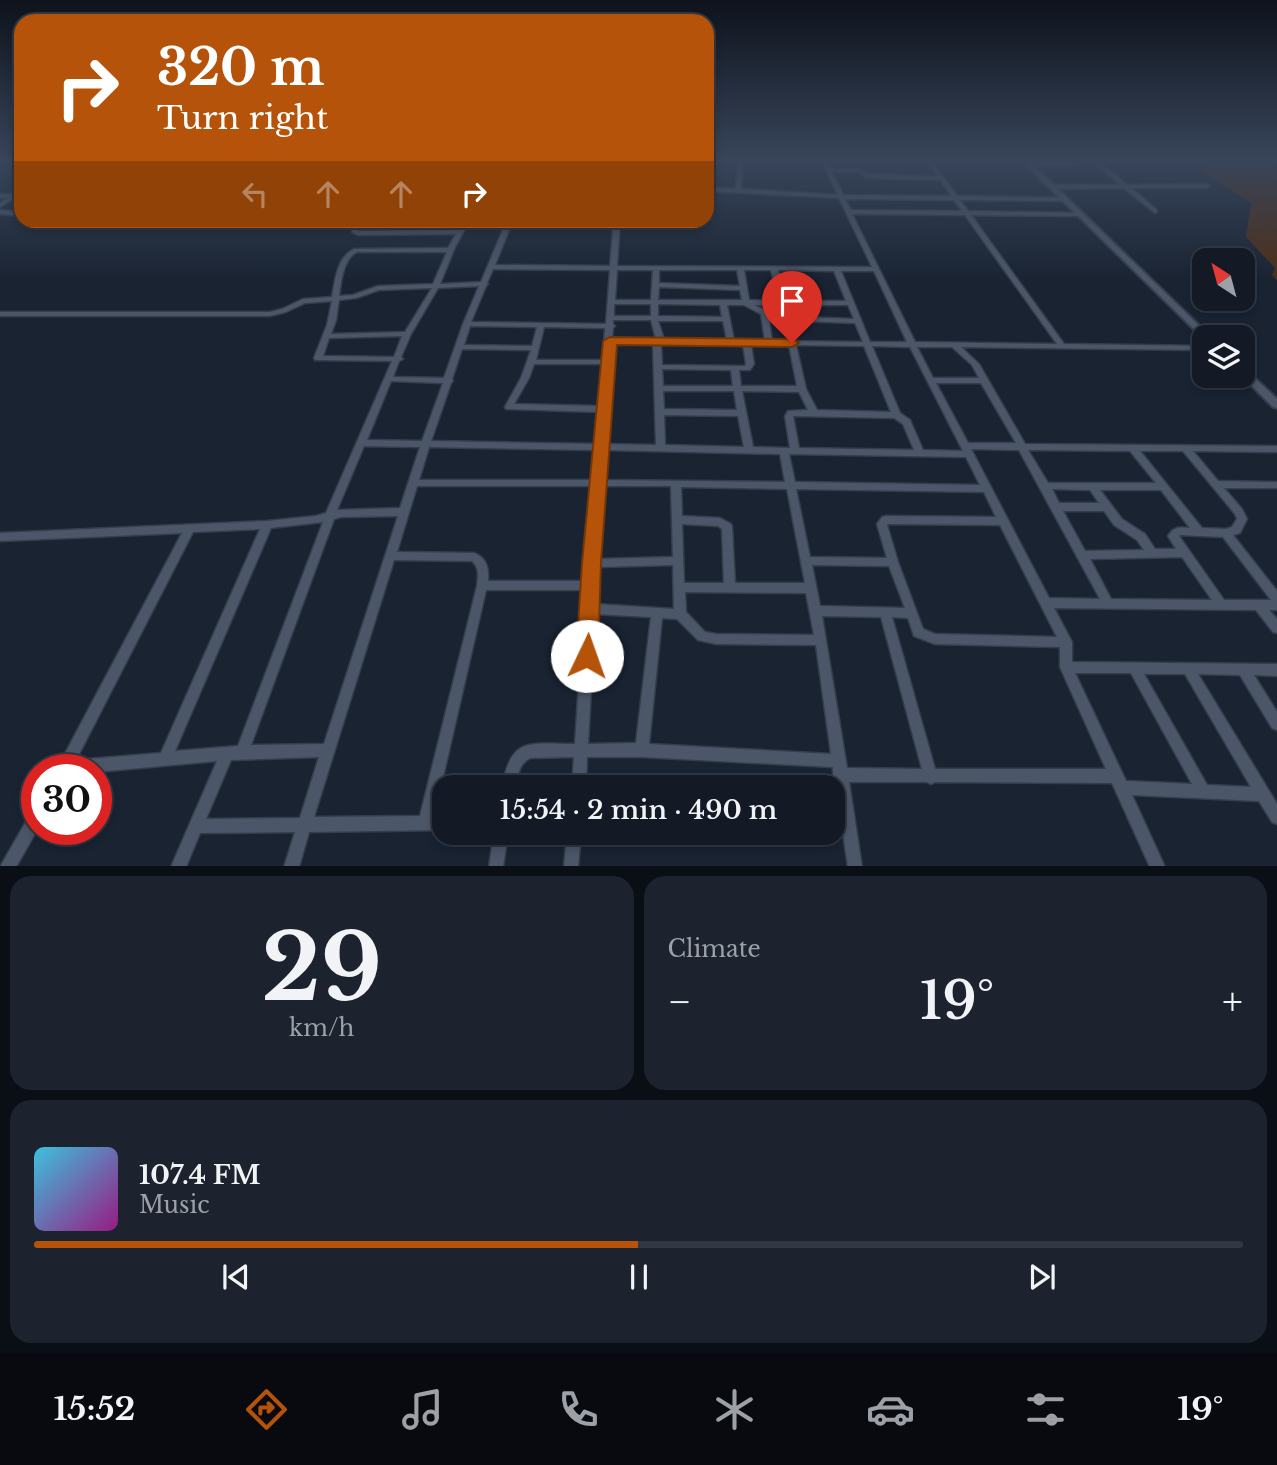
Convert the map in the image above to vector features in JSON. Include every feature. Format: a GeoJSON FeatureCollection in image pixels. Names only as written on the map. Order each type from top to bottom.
{"type":"FeatureCollection","features":[{"type":"Feature","properties":{"kind":"street"},"geometry":{"type":"LineString","coordinates":[[844,201],[930,380],[1066,642],[1066,667],[1158,866]]}},
{"type":"Feature","properties":{"kind":"street"},"geometry":{"type":"LineString","coordinates":[[959,201],[1062,346]]}},
{"type":"Feature","properties":{"kind":"street"},"geometry":{"type":"LineString","coordinates":[[1067,201],[1195,325]]}},
{"type":"Feature","properties":{"kind":"street"},"geometry":{"type":"LineString","coordinates":[[1144,201],[1155,211]]}},
{"type":"Feature","properties":{"kind":"street"},"geometry":{"type":"LineString","coordinates":[[849,212],[1080,214]]}},
{"type":"Feature","properties":{"kind":"street"},"geometry":{"type":"LineString","coordinates":[[356,228],[356,233],[460,232]]}},
{"type":"Feature","properties":{"kind":"street"},"geometry":{"type":"LineString","coordinates":[[178,866],[235,753],[330,516],[407,334],[435,288],[462,228]]}},
{"type":"Feature","properties":{"kind":"street"},"geometry":{"type":"LineString","coordinates":[[291,866],[426,443],[467,324],[507,228]]}},
{"type":"Feature","properties":{"kind":"street"},"geometry":{"type":"LineString","coordinates":[[580,775],[592,563],[616,228]]}},
{"type":"Feature","properties":{"kind":"street"},"geometry":{"type":"LineString","coordinates":[[396,250],[402,234]]}},
{"type":"Feature","properties":{"kind":"street"},"geometry":{"type":"LineString","coordinates":[[398,359],[318,358],[331,322],[338,276],[348,254],[356,250],[450,250]]}},
{"type":"Feature","properties":{"kind":"street"},"geometry":{"type":"LineString","coordinates":[[491,267],[876,269]]}},
{"type":"Feature","properties":{"kind":"street"},"geometry":{"type":"LineString","coordinates":[[656,268],[658,285],[654,319],[659,342],[661,449]]}},
{"type":"Feature","properties":{"kind":"street"},"geometry":{"type":"LineString","coordinates":[[740,268],[746,303]]}},
{"type":"Feature","properties":{"kind":"street"},"geometry":{"type":"LineString","coordinates":[[774,269],[783,302]]}},
{"type":"Feature","properties":{"kind":"street"},"geometry":{"type":"LineString","coordinates":[[837,269],[896,415],[906,422],[920,453]]}},
{"type":"Feature","properties":{"kind":"street"},"geometry":{"type":"LineString","coordinates":[[0,314],[270,314],[284,311],[303,301],[354,297],[378,288],[435,288],[485,284]]}},
{"type":"Feature","properties":{"kind":"street"},"geometry":{"type":"LineString","coordinates":[[658,285],[744,288]]}},
{"type":"Feature","properties":{"kind":"street"},"geometry":{"type":"LineString","coordinates":[[612,302],[850,303]]}},
{"type":"Feature","properties":{"kind":"street"},"geometry":{"type":"LineString","coordinates":[[723,303],[731,342]]}},
{"type":"Feature","properties":{"kind":"street"},"geometry":{"type":"LineString","coordinates":[[746,303],[763,311],[769,343]]}},
{"type":"Feature","properties":{"kind":"street"},"geometry":{"type":"LineString","coordinates":[[766,318],[857,321]]}},
{"type":"Feature","properties":{"kind":"street"},"geometry":{"type":"LineString","coordinates":[[467,324],[541,325],[654,319],[726,319]]}},
{"type":"Feature","properties":{"kind":"street"},"geometry":{"type":"LineString","coordinates":[[541,325],[525,378],[514,391],[509,407],[604,409]]}},
{"type":"Feature","properties":{"kind":"street"},"geometry":{"type":"LineString","coordinates":[[326,336],[407,334]]}},
{"type":"Feature","properties":{"kind":"street"},"geometry":{"type":"LineString","coordinates":[[610,341],[1192,348]]}},
{"type":"Feature","properties":{"kind":"street"},"geometry":{"type":"LineString","coordinates":[[658,367],[750,366],[747,342]]}},
{"type":"Feature","properties":{"kind":"street"},"geometry":{"type":"LineString","coordinates":[[792,343],[802,389],[814,413]]}},
{"type":"Feature","properties":{"kind":"street"},"geometry":{"type":"LineString","coordinates":[[954,345],[975,364],[1108,603]]}},
{"type":"Feature","properties":{"kind":"street"},"geometry":{"type":"LineString","coordinates":[[460,346],[535,348]]}},
{"type":"Feature","properties":{"kind":"street"},"geometry":{"type":"LineString","coordinates":[[531,362],[608,362]]}},
{"type":"Feature","properties":{"kind":"street"},"geometry":{"type":"LineString","coordinates":[[734,368],[749,451]]}},
{"type":"Feature","properties":{"kind":"street"},"geometry":{"type":"LineString","coordinates":[[390,379],[449,381]]}},
{"type":"Feature","properties":{"kind":"street"},"geometry":{"type":"LineString","coordinates":[[930,380],[984,381]]}},
{"type":"Feature","properties":{"kind":"street"},"geometry":{"type":"LineString","coordinates":[[1255,384],[1277,405]]}},
{"type":"Feature","properties":{"kind":"street"},"geometry":{"type":"LineString","coordinates":[[659,388],[802,389]]}},
{"type":"Feature","properties":{"kind":"street"},"geometry":{"type":"LineString","coordinates":[[660,412],[742,413]]}},
{"type":"Feature","properties":{"kind":"street"},"geometry":{"type":"LineString","coordinates":[[855,866],[821,640],[791,486],[789,416],[791,413],[896,415]]}},
{"type":"Feature","properties":{"kind":"street"},"geometry":{"type":"LineString","coordinates":[[363,443],[920,453],[1022,446],[1277,449]]}},
{"type":"Feature","properties":{"kind":"street"},"geometry":{"type":"LineString","coordinates":[[1132,447],[1199,532]]}},
{"type":"Feature","properties":{"kind":"street"},"geometry":{"type":"LineString","coordinates":[[1185,448],[1242,519],[1236,530],[1226,533],[1174,533],[1175,542],[1221,604]]}},
{"type":"Feature","properties":{"kind":"street"},"geometry":{"type":"LineString","coordinates":[[414,483],[676,483],[987,489]]}},
{"type":"Feature","properties":{"kind":"street"},"geometry":{"type":"LineString","coordinates":[[676,483],[680,614]]}},
{"type":"Feature","properties":{"kind":"street"},"geometry":{"type":"LineString","coordinates":[[1215,484],[1277,485]]}},
{"type":"Feature","properties":{"kind":"street"},"geometry":{"type":"LineString","coordinates":[[1045,486],[1163,487]]}},
{"type":"Feature","properties":{"kind":"street"},"geometry":{"type":"LineString","coordinates":[[1091,486],[1118,523],[1141,537],[1152,554]]}},
{"type":"Feature","properties":{"kind":"street"},"geometry":{"type":"LineString","coordinates":[[1056,507],[1107,508]]}},
{"type":"Feature","properties":{"kind":"street"},"geometry":{"type":"LineString","coordinates":[[2,540],[267,525],[316,520],[347,513],[404,512]]}},
{"type":"Feature","properties":{"kind":"street"},"geometry":{"type":"LineString","coordinates":[[677,520],[720,522],[727,527],[730,587]]}},
{"type":"Feature","properties":{"kind":"street"},"geometry":{"type":"LineString","coordinates":[[1003,521],[886,520],[882,524],[918,632],[929,638],[1066,642]]}},
{"type":"Feature","properties":{"kind":"street"},"geometry":{"type":"LineString","coordinates":[[165,759],[267,525]]}},
{"type":"Feature","properties":{"kind":"street"},"geometry":{"type":"LineString","coordinates":[[72,754],[190,528]]}},
{"type":"Feature","properties":{"kind":"street"},"geometry":{"type":"LineString","coordinates":[[1226,533],[1277,599]]}},
{"type":"Feature","properties":{"kind":"street"},"geometry":{"type":"LineString","coordinates":[[1081,555],[1184,553]]}},
{"type":"Feature","properties":{"kind":"street"},"geometry":{"type":"LineString","coordinates":[[391,556],[474,557],[483,565],[482,586],[425,823]]}},
{"type":"Feature","properties":{"kind":"street"},"geometry":{"type":"LineString","coordinates":[[592,563],[679,561]]}},
{"type":"Feature","properties":{"kind":"street"},"geometry":{"type":"LineString","coordinates":[[806,561],[893,562]]}},
{"type":"Feature","properties":{"kind":"street"},"geometry":{"type":"LineString","coordinates":[[482,586],[591,585]]}},
{"type":"Feature","properties":{"kind":"street"},"geometry":{"type":"LineString","coordinates":[[680,587],[810,588]]}},
{"type":"Feature","properties":{"kind":"street"},"geometry":{"type":"LineString","coordinates":[[1046,603],[1277,605]]}},
{"type":"Feature","properties":{"kind":"street"},"geometry":{"type":"LineString","coordinates":[[1259,605],[1277,628]]}},
{"type":"Feature","properties":{"kind":"street"},"geometry":{"type":"LineString","coordinates":[[590,609],[680,614],[702,636],[716,639],[821,640]]}},
{"type":"Feature","properties":{"kind":"street"},"geometry":{"type":"LineString","coordinates":[[815,611],[912,613]]}},
{"type":"Feature","properties":{"kind":"street"},"geometry":{"type":"LineString","coordinates":[[642,750],[657,612]]}},
{"type":"Feature","properties":{"kind":"street"},"geometry":{"type":"LineString","coordinates":[[885,613],[931,776]]}},
{"type":"Feature","properties":{"kind":"street"},"geometry":{"type":"LineString","coordinates":[[1066,667],[1277,670]]}},
{"type":"Feature","properties":{"kind":"street"},"geometry":{"type":"LineString","coordinates":[[1135,669],[1203,791]]}},
{"type":"Feature","properties":{"kind":"street"},"geometry":{"type":"LineString","coordinates":[[1189,670],[1277,817]]}},
{"type":"Feature","properties":{"kind":"street"},"geometry":{"type":"LineString","coordinates":[[1244,670],[1277,724]]}},
{"type":"Feature","properties":{"kind":"street"},"geometry":{"type":"LineString","coordinates":[[112,764],[235,753],[329,750]]}},
{"type":"Feature","properties":{"kind":"street"},"geometry":{"type":"LineString","coordinates":[[511,775],[513,765],[522,753],[529,751],[642,750],[931,776],[1118,782],[1263,794]]}},
{"type":"Feature","properties":{"kind":"street"},"geometry":{"type":"LineString","coordinates":[[196,826],[432,823]]}},
{"type":"Feature","properties":{"kind":"street"},"geometry":{"type":"LineString","coordinates":[[7,866],[21,843]]}},
{"type":"Feature","properties":{"kind":"street"},"geometry":{"type":"LineString","coordinates":[[496,866],[499,845]]}},
{"type":"Feature","properties":{"kind":"street"},"geometry":{"type":"LineString","coordinates":[[571,866],[573,845]]}},
{"type":"Feature","properties":{"kind":"shaded area"},"geometry":{"type":"Polygon","coordinates":[[[1248,201],[1277,201],[1277,280],[1272,275],[1275,268],[1246,237],[1251,203],[1248,201]]]}},
{"type":"Feature","properties":{"kind":"route"},"geometry":{"type":"LineString","coordinates":[[587,656],[610,341],[792,343]]}}]}
